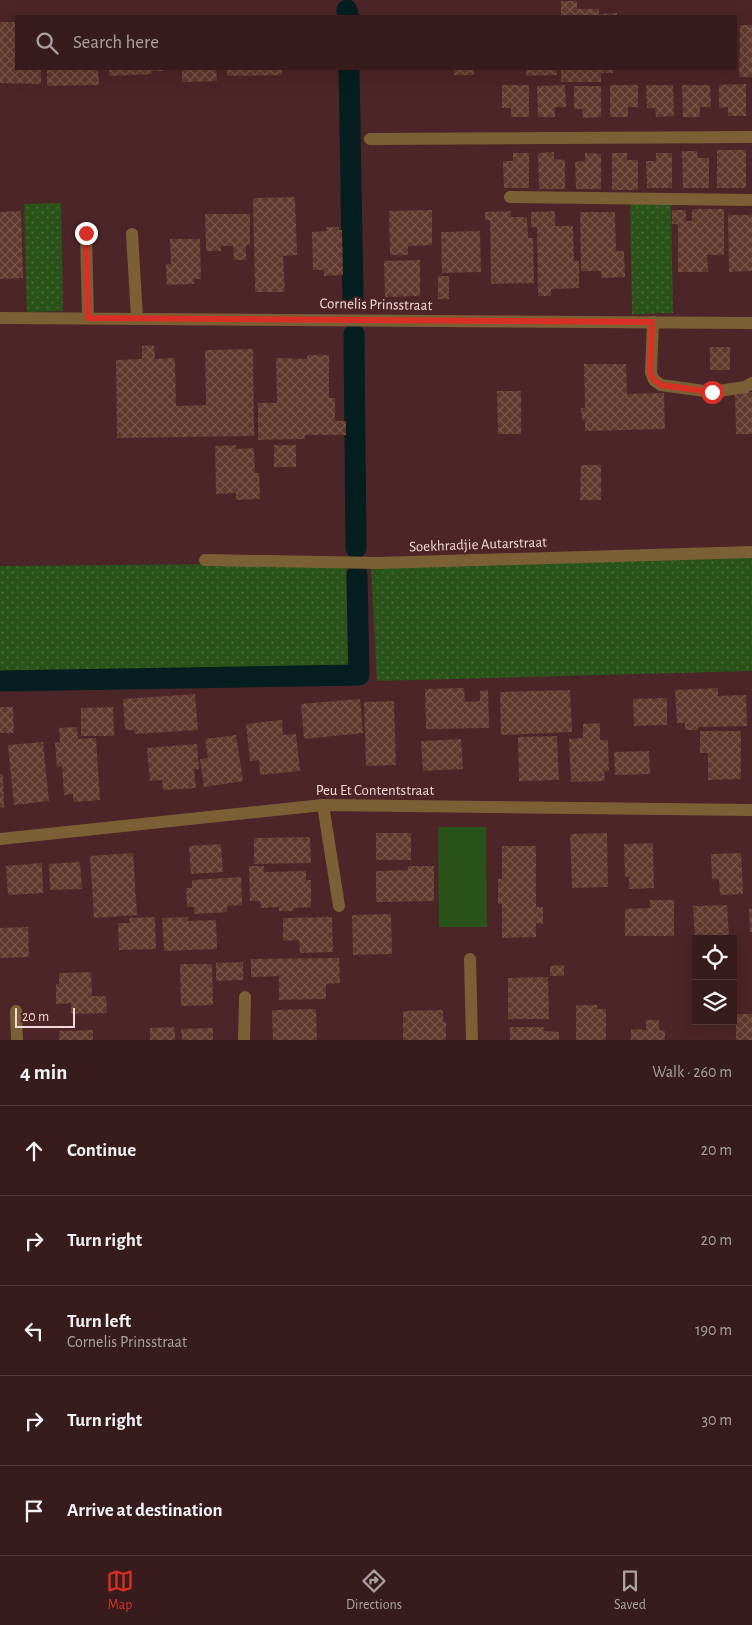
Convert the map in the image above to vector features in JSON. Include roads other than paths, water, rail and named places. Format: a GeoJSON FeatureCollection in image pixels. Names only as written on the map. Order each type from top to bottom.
{"type":"FeatureCollection","features":[{"type":"Feature","properties":{"kind":"street"},"geometry":{"type":"LineString","coordinates":[[370,139],[752,137]]}},
{"type":"Feature","properties":{"kind":"street"},"geometry":{"type":"LineString","coordinates":[[510,197],[752,200]]}},
{"type":"Feature","properties":{"kind":"street"},"geometry":{"type":"LineString","coordinates":[[86,233],[88,318]]}},
{"type":"Feature","properties":{"kind":"street"},"geometry":{"type":"LineString","coordinates":[[132,234],[137,318]]}},
{"type":"Feature","properties":{"kind":"street","name":"Cornelis Prinsstraat"},"geometry":{"type":"LineString","coordinates":[[0,318],[752,323]]}},
{"type":"Feature","properties":{"kind":"street"},"geometry":{"type":"LineString","coordinates":[[652,322],[650,373],[654,380],[661,385],[712,392],[752,383]]}},
{"type":"Feature","properties":{"kind":"street","name":"Soekhradjie Autarstraat"},"geometry":{"type":"LineString","coordinates":[[205,560],[378,563],[752,552]]}},
{"type":"Feature","properties":{"kind":"street"},"geometry":{"type":"LineString","coordinates":[[322,805],[338,906]]}},
{"type":"Feature","properties":{"kind":"street","name":"Peu Et Contentstraat"},"geometry":{"type":"LineString","coordinates":[[0,839],[322,805],[752,810]]}},
{"type":"Feature","properties":{"kind":"street"},"geometry":{"type":"LineString","coordinates":[[470,959],[472,1040]]}},
{"type":"Feature","properties":{"kind":"street"},"geometry":{"type":"LineString","coordinates":[[244,1040],[245,997]]}},
{"type":"Feature","properties":{"kind":"street"},"geometry":{"type":"LineString","coordinates":[[16,1011],[17,1040]]}},
{"type":"Feature","properties":{"kind":"waterway"},"geometry":{"type":"LineString","coordinates":[[347,10],[348,15]]}},
{"type":"Feature","properties":{"kind":"waterway"},"geometry":{"type":"LineString","coordinates":[[349,70],[353,299]]}},
{"type":"Feature","properties":{"kind":"waterway"},"geometry":{"type":"LineString","coordinates":[[354,334],[356,548]]}},
{"type":"Feature","properties":{"kind":"waterway"},"geometry":{"type":"LineString","coordinates":[[0,681],[359,675],[357,575]]}}]}
